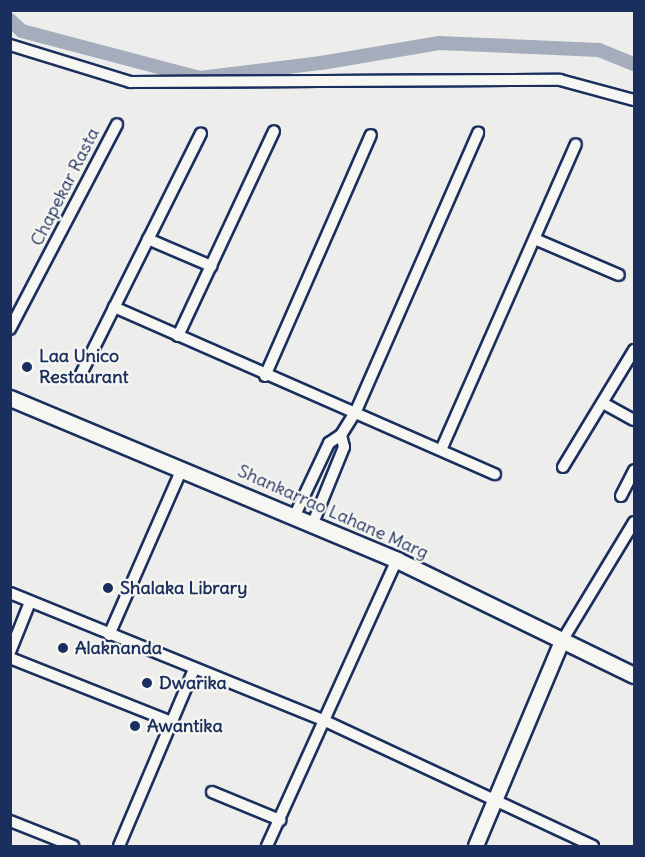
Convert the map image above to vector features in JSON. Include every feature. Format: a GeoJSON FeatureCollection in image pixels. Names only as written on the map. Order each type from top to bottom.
{"type":"FeatureCollection","features":[{"type":"Feature","properties":{"kind":"main road","name":"Shankarrao Lahane Marg"},"geometry":{"type":"LineString","coordinates":[[10,398],[295,515],[397,560],[634,675]]}},
{"type":"Feature","properties":{"kind":"street"},"geometry":{"type":"LineString","coordinates":[[10,45],[130,82],[560,80],[634,100]]}},
{"type":"Feature","properties":{"kind":"street","name":"Chapekar Rasta"},"geometry":{"type":"LineString","coordinates":[[10,329],[117,124]]}},
{"type":"Feature","properties":{"kind":"street"},"geometry":{"type":"LineString","coordinates":[[178,336],[274,131]]}},
{"type":"Feature","properties":{"kind":"street"},"geometry":{"type":"LineString","coordinates":[[295,515],[329,443],[341,435],[356,411],[477,132]]}},
{"type":"Feature","properties":{"kind":"street"},"geometry":{"type":"LineString","coordinates":[[80,376],[201,133]]}},
{"type":"Feature","properties":{"kind":"street"},"geometry":{"type":"LineString","coordinates":[[265,375],[371,135]]}},
{"type":"Feature","properties":{"kind":"street"},"geometry":{"type":"LineString","coordinates":[[441,450],[576,144]]}},
{"type":"Feature","properties":{"kind":"street"},"geometry":{"type":"LineString","coordinates":[[148,239],[211,266]]}},
{"type":"Feature","properties":{"kind":"street"},"geometry":{"type":"LineString","coordinates":[[535,239],[619,275]]}},
{"type":"Feature","properties":{"kind":"street"},"geometry":{"type":"LineString","coordinates":[[114,307],[265,375],[356,411],[495,474]]}},
{"type":"Feature","properties":{"kind":"street"},"geometry":{"type":"LineString","coordinates":[[563,467],[634,350]]}},
{"type":"Feature","properties":{"kind":"street"},"geometry":{"type":"LineString","coordinates":[[603,403],[634,420]]}},
{"type":"Feature","properties":{"kind":"street"},"geometry":{"type":"LineString","coordinates":[[313,523],[344,447],[341,435]]}},
{"type":"Feature","properties":{"kind":"street"},"geometry":{"type":"LineString","coordinates":[[109,635],[182,469]]}},
{"type":"Feature","properties":{"kind":"street"},"geometry":{"type":"LineString","coordinates":[[621,496],[634,470]]}},
{"type":"Feature","properties":{"kind":"street"},"geometry":{"type":"LineString","coordinates":[[476,846],[562,641],[634,522]]}},
{"type":"Feature","properties":{"kind":"street"},"geometry":{"type":"LineString","coordinates":[[267,846],[397,560]]}},
{"type":"Feature","properties":{"kind":"street"},"geometry":{"type":"LineString","coordinates":[[10,593],[323,720],[593,846]]}},
{"type":"Feature","properties":{"kind":"street"},"geometry":{"type":"LineString","coordinates":[[10,652],[30,602]]}},
{"type":"Feature","properties":{"kind":"street"},"geometry":{"type":"LineString","coordinates":[[10,658],[172,722]]}},
{"type":"Feature","properties":{"kind":"street"},"geometry":{"type":"LineString","coordinates":[[118,846],[194,669]]}},
{"type":"Feature","properties":{"kind":"street"},"geometry":{"type":"LineString","coordinates":[[212,792],[280,820]]}},
{"type":"Feature","properties":{"kind":"street"},"geometry":{"type":"LineString","coordinates":[[10,821],[49,842],[74,846]]}},
{"type":"Feature","properties":{"kind":"waterway"},"geometry":{"type":"LineString","coordinates":[[10,20],[22,31],[200,78],[321,63],[439,43],[599,50],[634,64]]}},
{"type":"Feature","properties":{"kind":"place","name":"Laa Unico Restaurant"},"geometry":{"type":"Point","coordinates":[27,367]}},
{"type":"Feature","properties":{"kind":"place","name":"Shalaka Library"},"geometry":{"type":"Point","coordinates":[108,588]}},
{"type":"Feature","properties":{"kind":"place","name":"Alaknanda"},"geometry":{"type":"Point","coordinates":[63,648]}},
{"type":"Feature","properties":{"kind":"place","name":"Dwarika"},"geometry":{"type":"Point","coordinates":[147,683]}},
{"type":"Feature","properties":{"kind":"place","name":"Awantika"},"geometry":{"type":"Point","coordinates":[135,726]}}]}
